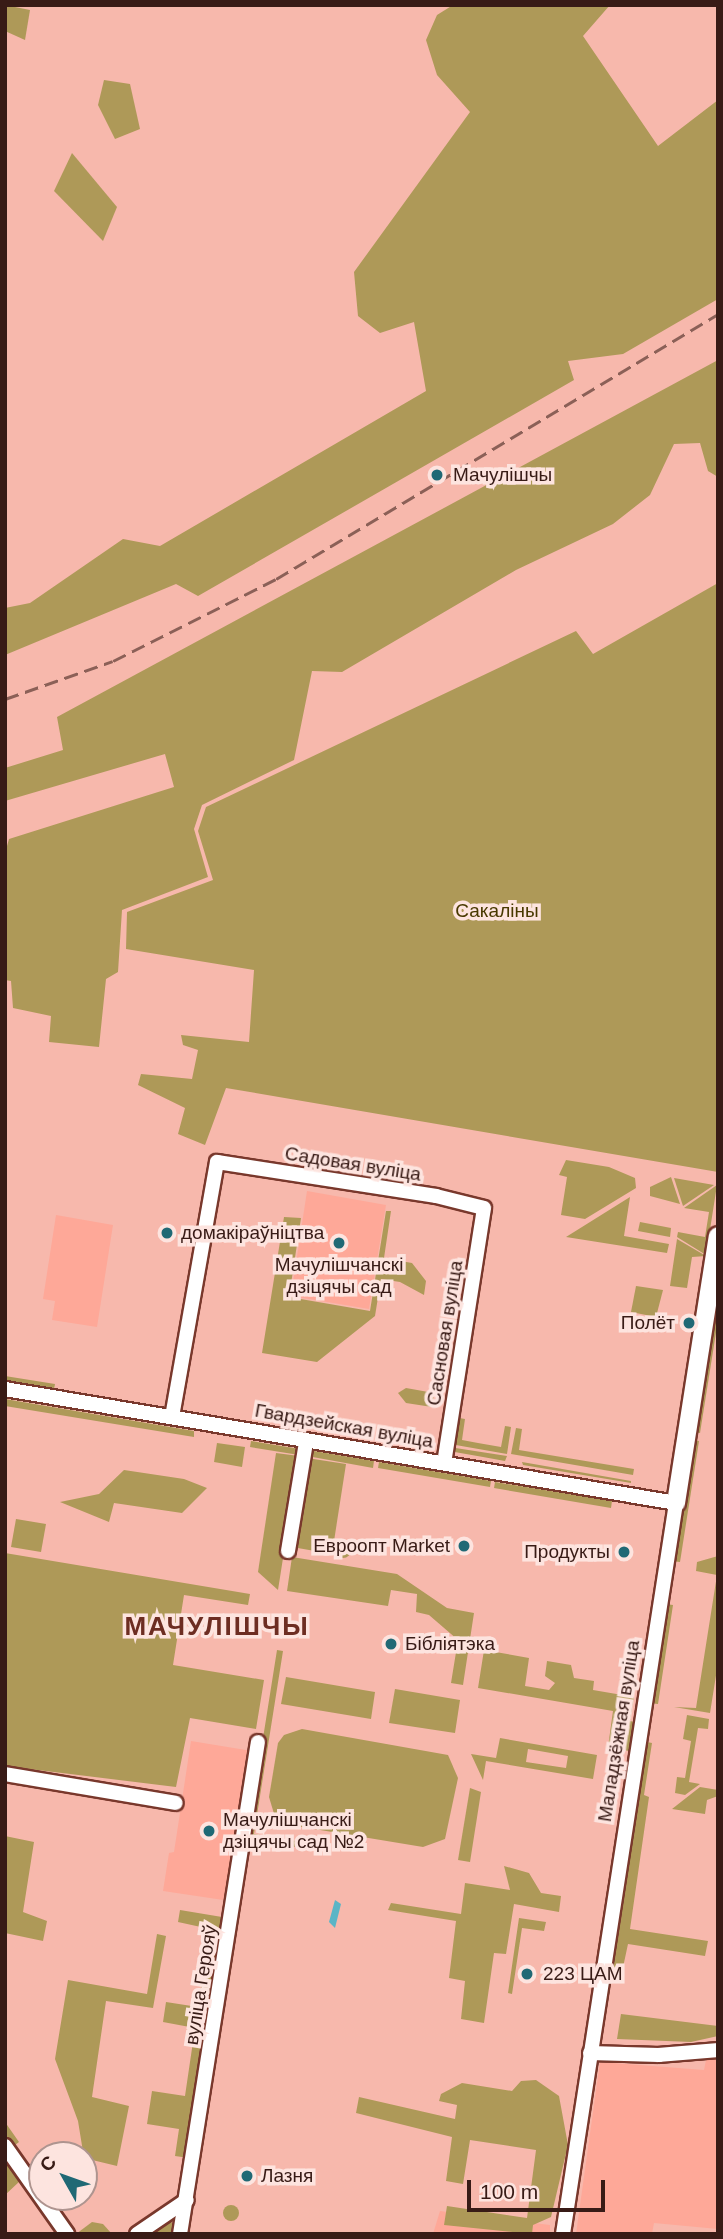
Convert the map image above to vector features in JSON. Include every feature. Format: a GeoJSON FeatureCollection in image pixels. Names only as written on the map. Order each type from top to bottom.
{"type":"FeatureCollection","features":[{"type":"Feature","properties":{"kind":"main road","name":"Маладзёжная вуліца"},"geometry":{"type":"LineString","coordinates":[[676,1503],[718,1236]]}},
{"type":"Feature","properties":{"kind":"street","name":"Садовая вуліца"},"geometry":{"type":"LineString","coordinates":[[172,1417],[217,1163],[436,1196],[484,1208]]}},
{"type":"Feature","properties":{"kind":"street","name":"Сасновая вуліца"},"geometry":{"type":"LineString","coordinates":[[444,1463],[484,1208]]}},
{"type":"Feature","properties":{"kind":"street","name":"Гвардзейская вуліца"},"geometry":{"type":"LineString","coordinates":[[5,1389],[676,1503]]}},
{"type":"Feature","properties":{"kind":"street"},"geometry":{"type":"LineString","coordinates":[[288,1551],[306,1442]]}},
{"type":"Feature","properties":{"kind":"street","name":"Маладзёжная вуліца"},"geometry":{"type":"LineString","coordinates":[[563,2234],[676,1503]]}},
{"type":"Feature","properties":{"kind":"street","name":"вуліца Герояў"},"geometry":{"type":"LineString","coordinates":[[180,2234],[258,1742]]}},
{"type":"Feature","properties":{"kind":"street"},"geometry":{"type":"LineString","coordinates":[[5,1774],[176,1803]]}},
{"type":"Feature","properties":{"kind":"street"},"geometry":{"type":"LineString","coordinates":[[590,2053],[659,2055],[718,2050]]}},
{"type":"Feature","properties":{"kind":"street"},"geometry":{"type":"LineString","coordinates":[[5,2146],[67,2234]]}},
{"type":"Feature","properties":{"kind":"street"},"geometry":{"type":"LineString","coordinates":[[137,2234],[187,2200]]}},
{"type":"Feature","properties":{"kind":"shaded area","name":"Мачулішчанскі дзіцячы сад"},"geometry":{"type":"Polygon","coordinates":[[[307,1191],[386,1205],[369,1309],[291,1296],[307,1191]]]}},
{"type":"Feature","properties":{"kind":"shaded area"},"geometry":{"type":"Polygon","coordinates":[[[56,1215],[113,1225],[97,1327],[52,1320],[55,1301],[43,1299],[56,1215]]]}},
{"type":"Feature","properties":{"kind":"shaded area","name":"Мачулішчанскі дзіцячы сад №2"},"geometry":{"type":"Polygon","coordinates":[[[191,1741],[252,1751],[230,1901],[163,1891],[169,1853],[174,1852],[191,1741]]]}},
{"type":"Feature","properties":{"kind":"shaded area"},"geometry":{"type":"Polygon","coordinates":[[[707,2055],[718,2055],[718,2229],[654,2223],[652,2234],[576,2234],[600,2062],[704,2070],[707,2055]]]}},
{"type":"Feature","properties":{"kind":"shaded area"},"geometry":{"type":"Polygon","coordinates":[[[440,2211],[550,2225],[550,2234],[433,2234],[440,2211]]]}},
{"type":"Feature","properties":{"kind":"green space"},"geometry":{"type":"Polygon","coordinates":[[[5,5],[30,10],[25,40],[5,31],[5,5]]]}},
{"type":"Feature","properties":{"kind":"green space"},"geometry":{"type":"Polygon","coordinates":[[[453,5],[610,5],[583,36],[658,146],[718,100],[718,299],[623,354],[568,361],[574,380],[198,596],[176,584],[5,655],[5,608],[30,603],[123,539],[160,546],[426,391],[414,322],[380,333],[358,316],[354,272],[470,112],[437,75],[426,40],[437,15],[453,5]]]}},
{"type":"Feature","properties":{"kind":"green space"},"geometry":{"type":"Polygon","coordinates":[[[104,80],[130,84],[140,129],[115,139],[98,105],[104,80]]]}},
{"type":"Feature","properties":{"kind":"green space"},"geometry":{"type":"Polygon","coordinates":[[[72,153],[117,207],[103,241],[54,191],[72,153]]]}},
{"type":"Feature","properties":{"kind":"green space"},"geometry":{"type":"Polygon","coordinates":[[[718,360],[718,477],[708,471],[700,443],[674,444],[650,495],[613,524],[516,570],[342,672],[312,671],[294,760],[202,805],[194,829],[208,877],[122,910],[118,972],[106,979],[99,1047],[49,1042],[51,1016],[13,1008],[11,981],[5,980],[5,853],[9,839],[174,787],[165,754],[5,801],[5,768],[63,750],[57,717],[718,360]]]}},
{"type":"Feature","properties":{"kind":"green space","name":"Сакаліны"},"geometry":{"type":"Polygon","coordinates":[[[718,583],[718,1172],[226,1088],[205,1145],[178,1134],[185,1108],[138,1085],[141,1074],[192,1079],[198,1050],[183,1045],[181,1035],[249,1042],[254,970],[126,949],[127,912],[213,880],[198,831],[206,807],[576,631],[593,654],[718,583]]]}},
{"type":"Feature","properties":{"kind":"green space"},"geometry":{"type":"Polygon","coordinates":[[[566,1160],[609,1167],[635,1178],[636,1188],[585,1219],[561,1215],[567,1177],[559,1175],[566,1160]]]}},
{"type":"Feature","properties":{"kind":"green space"},"geometry":{"type":"Polygon","coordinates":[[[671,1177],[680,1204],[650,1196],[650,1187],[671,1177]]]}},
{"type":"Feature","properties":{"kind":"green space"},"geometry":{"type":"Polygon","coordinates":[[[674,1178],[714,1185],[683,1206],[674,1178]]]}},
{"type":"Feature","properties":{"kind":"green space"},"geometry":{"type":"Polygon","coordinates":[[[717,1185],[706,1255],[677,1237],[678,1232],[705,1237],[709,1212],[684,1208],[717,1185]]]}},
{"type":"Feature","properties":{"kind":"green space"},"geometry":{"type":"Polygon","coordinates":[[[630,1197],[624,1236],[669,1244],[667,1253],[566,1237],[630,1197]]]}},
{"type":"Feature","properties":{"kind":"green space"},"geometry":{"type":"Polygon","coordinates":[[[386,1211],[391,1211],[384,1258],[412,1263],[426,1281],[424,1295],[400,1282],[381,1279],[375,1316],[317,1362],[262,1353],[284,1217],[301,1218],[289,1297],[370,1311],[386,1211]]]}},
{"type":"Feature","properties":{"kind":"green space"},"geometry":{"type":"Polygon","coordinates":[[[640,1222],[671,1228],[670,1237],[638,1231],[640,1222]]]}},
{"type":"Feature","properties":{"kind":"green space"},"geometry":{"type":"Polygon","coordinates":[[[677,1239],[706,1256],[692,1257],[687,1288],[670,1286],[677,1239]]]}},
{"type":"Feature","properties":{"kind":"green space"},"geometry":{"type":"Polygon","coordinates":[[[636,1286],[663,1290],[656,1317],[631,1312],[636,1286]]]}},
{"type":"Feature","properties":{"kind":"green space"},"geometry":{"type":"Polygon","coordinates":[[[718,1290],[718,1320],[700,1433],[690,1431],[718,1290]]]}},
{"type":"Feature","properties":{"kind":"green space"},"geometry":{"type":"Polygon","coordinates":[[[5,1376],[55,1384],[54,1389],[5,1380],[5,1376]]]}},
{"type":"Feature","properties":{"kind":"green space"},"geometry":{"type":"Polygon","coordinates":[[[406,1388],[434,1393],[432,1407],[406,1403],[398,1393],[406,1388]]]}},
{"type":"Feature","properties":{"kind":"green space"},"geometry":{"type":"Polygon","coordinates":[[[5,1399],[194,1431],[194,1437],[5,1406],[5,1399]]]}},
{"type":"Feature","properties":{"kind":"green space"},"geometry":{"type":"Polygon","coordinates":[[[454,1417],[465,1419],[462,1440],[478,1443],[501,1447],[505,1426],[511,1427],[507,1454],[450,1444],[454,1417]]]}},
{"type":"Feature","properties":{"kind":"green space"},"geometry":{"type":"Polygon","coordinates":[[[516,1428],[522,1429],[519,1450],[634,1469],[633,1475],[511,1454],[516,1428]]]}},
{"type":"Feature","properties":{"kind":"green space"},"geometry":{"type":"Polygon","coordinates":[[[689,1439],[699,1441],[680,1562],[670,1561],[689,1439]]]}},
{"type":"Feature","properties":{"kind":"green space"},"geometry":{"type":"Polygon","coordinates":[[[251,1441],[300,1449],[299,1455],[250,1447],[251,1441]]]}},
{"type":"Feature","properties":{"kind":"green space"},"geometry":{"type":"Polygon","coordinates":[[[217,1443],[245,1447],[242,1467],[214,1462],[217,1443]]]}},
{"type":"Feature","properties":{"kind":"green space"},"geometry":{"type":"Polygon","coordinates":[[[449,1447],[507,1456],[505,1461],[449,1451],[449,1447]]]}},
{"type":"Feature","properties":{"kind":"green space"},"geometry":{"type":"Polygon","coordinates":[[[308,1450],[374,1461],[373,1468],[307,1456],[308,1450]]]}},
{"type":"Feature","properties":{"kind":"green space"},"geometry":{"type":"Polygon","coordinates":[[[276,1453],[299,1456],[278,1590],[258,1572],[276,1453]]]}},
{"type":"Feature","properties":{"kind":"green space"},"geometry":{"type":"Polygon","coordinates":[[[307,1458],[346,1464],[332,1554],[292,1547],[307,1458]]]}},
{"type":"Feature","properties":{"kind":"green space"},"geometry":{"type":"Polygon","coordinates":[[[379,1462],[491,1481],[490,1487],[378,1468],[379,1462]]]}},
{"type":"Feature","properties":{"kind":"green space"},"geometry":{"type":"Polygon","coordinates":[[[522,1462],[631,1481],[631,1483],[523,1465],[522,1462]]]}},
{"type":"Feature","properties":{"kind":"green space"},"geometry":{"type":"Polygon","coordinates":[[[124,1470],[184,1479],[207,1488],[182,1513],[114,1503],[109,1522],[60,1502],[99,1494],[124,1470]]]}},
{"type":"Feature","properties":{"kind":"green space"},"geometry":{"type":"Polygon","coordinates":[[[495,1482],[612,1501],[611,1508],[494,1488],[495,1482]]]}},
{"type":"Feature","properties":{"kind":"green space"},"geometry":{"type":"Polygon","coordinates":[[[16,1519],[46,1524],[41,1552],[11,1547],[16,1519]]]}},
{"type":"Feature","properties":{"kind":"green space"},"geometry":{"type":"Polygon","coordinates":[[[343,1542],[349,1544],[349,1556],[343,1558],[337,1556],[335,1550],[337,1544],[343,1542]]]}},
{"type":"Feature","properties":{"kind":"green space"},"geometry":{"type":"Polygon","coordinates":[[[5,1553],[250,1594],[248,1605],[184,1595],[173,1665],[264,1680],[256,1729],[190,1718],[176,1787],[5,1766],[5,1553]]]}},
{"type":"Feature","properties":{"kind":"green space"},"geometry":{"type":"Polygon","coordinates":[[[718,1556],[718,1663],[710,1713],[674,1707],[696,1708],[717,1575],[696,1571],[697,1562],[718,1556]]]}},
{"type":"Feature","properties":{"kind":"green space"},"geometry":{"type":"Polygon","coordinates":[[[292,1557],[397,1574],[447,1608],[474,1613],[463,1685],[451,1683],[458,1640],[429,1615],[416,1612],[417,1594],[391,1590],[388,1606],[287,1591],[292,1557]]]}},
{"type":"Feature","properties":{"kind":"green space"},"geometry":{"type":"Polygon","coordinates":[[[665,1604],[673,1605],[658,1704],[648,1703],[665,1604]]]}},
{"type":"Feature","properties":{"kind":"green space"},"geometry":{"type":"Polygon","coordinates":[[[277,1650],[283,1651],[254,1834],[297,1841],[296,1847],[247,1839],[277,1650]]]}},
{"type":"Feature","properties":{"kind":"green space"},"geometry":{"type":"Polygon","coordinates":[[[484,1650],[529,1658],[525,1686],[549,1690],[555,1683],[545,1676],[547,1661],[571,1665],[574,1678],[594,1681],[593,1690],[634,1697],[630,1721],[639,1723],[634,1752],[608,1747],[613,1711],[478,1688],[484,1650]]]}},
{"type":"Feature","properties":{"kind":"green space"},"geometry":{"type":"Polygon","coordinates":[[[286,1677],[375,1692],[371,1719],[281,1704],[286,1677]]]}},
{"type":"Feature","properties":{"kind":"green space"},"geometry":{"type":"Polygon","coordinates":[[[395,1689],[460,1700],[455,1733],[389,1723],[395,1689]]]}},
{"type":"Feature","properties":{"kind":"green space"},"geometry":{"type":"Polygon","coordinates":[[[687,1715],[709,1719],[708,1729],[698,1728],[689,1782],[700,1784],[685,1795],[675,1793],[677,1777],[685,1778],[691,1741],[683,1739],[687,1715]]]}},
{"type":"Feature","properties":{"kind":"green space"},"geometry":{"type":"Polygon","coordinates":[[[302,1729],[448,1755],[458,1778],[445,1839],[423,1847],[290,1825],[275,1817],[269,1797],[278,1743],[284,1735],[302,1729]]]}},
{"type":"Feature","properties":{"kind":"green space"},"geometry":{"type":"Polygon","coordinates":[[[500,1738],[597,1755],[593,1779],[486,1761],[483,1780],[471,1754],[496,1758],[500,1738]],[[528,1749],[526,1762],[566,1768],[568,1756],[528,1749]]]}},
{"type":"Feature","properties":{"kind":"green space"},"geometry":{"type":"Polygon","coordinates":[[[642,1741],[652,1743],[644,1795],[649,1797],[630,1929],[708,1941],[705,1956],[628,1944],[622,1972],[606,1969],[642,1741]]]}},
{"type":"Feature","properties":{"kind":"green space"},"geometry":{"type":"Polygon","coordinates":[[[700,1787],[718,1790],[718,1796],[707,1800],[705,1814],[672,1809],[700,1787]]]}},
{"type":"Feature","properties":{"kind":"green space"},"geometry":{"type":"Polygon","coordinates":[[[470,1788],[481,1792],[470,1862],[458,1860],[470,1788]]]}},
{"type":"Feature","properties":{"kind":"green space"},"geometry":{"type":"Polygon","coordinates":[[[5,1836],[34,1842],[23,1912],[47,1921],[43,1941],[5,1933],[5,1836]]]}},
{"type":"Feature","properties":{"kind":"green space"},"geometry":{"type":"Polygon","coordinates":[[[504,1866],[529,1873],[541,1893],[561,1896],[559,1912],[514,1904],[506,1954],[494,1953],[484,2023],[461,2019],[465,1981],[449,1978],[456,1921],[388,1910],[391,1903],[461,1914],[465,1883],[510,1890],[504,1866]]]}},
{"type":"Feature","properties":{"kind":"green space"},"geometry":{"type":"Polygon","coordinates":[[[180,1910],[228,1918],[189,2158],[175,2156],[179,2129],[147,2124],[152,2091],[185,2096],[195,2028],[163,2022],[166,2002],[198,2007],[210,1929],[178,1922],[180,1910]]]}},
{"type":"Feature","properties":{"kind":"green space"},"geometry":{"type":"Polygon","coordinates":[[[519,1918],[546,1922],[544,1931],[522,1928],[512,1994],[508,1993],[519,1918]]]}},
{"type":"Feature","properties":{"kind":"green space"},"geometry":{"type":"Polygon","coordinates":[[[157,1934],[166,1936],[153,2008],[106,2001],[92,2097],[129,2106],[117,2166],[98,2161],[98,2141],[81,2141],[78,2121],[55,2059],[68,1980],[147,1994],[157,1934]]]}},
{"type":"Feature","properties":{"kind":"green space"},"geometry":{"type":"Polygon","coordinates":[[[621,2014],[718,2026],[718,2036],[691,2042],[617,2039],[621,2014]]]}},
{"type":"Feature","properties":{"kind":"green space"},"geometry":{"type":"Polygon","coordinates":[[[536,2080],[559,2096],[568,2145],[551,2217],[533,2225],[532,2234],[444,2225],[447,2206],[527,2218],[536,2150],[470,2140],[463,2184],[446,2181],[452,2137],[356,2113],[359,2097],[455,2119],[457,2105],[439,2101],[441,2094],[462,2083],[512,2091],[521,2081],[536,2080]]]}},
{"type":"Feature","properties":{"kind":"green space"},"geometry":{"type":"Polygon","coordinates":[[[5,2122],[19,2142],[6,2152],[20,2181],[5,2195],[5,2122]]]}},
{"type":"Feature","properties":{"kind":"green space"},"geometry":{"type":"Polygon","coordinates":[[[231,2205],[239,2213],[231,2221],[223,2213],[231,2205]]]}},
{"type":"Feature","properties":{"kind":"green space"},"geometry":{"type":"Polygon","coordinates":[[[170,2218],[176,2234],[148,2234],[170,2218]]]}},
{"type":"Feature","properties":{"kind":"green space"},"geometry":{"type":"Polygon","coordinates":[[[92,2222],[103,2224],[112,2234],[76,2234],[92,2222]]]}},
{"type":"Feature","properties":{"kind":"water"},"geometry":{"type":"Polygon","coordinates":[[[335,1900],[341,1904],[335,1928],[329,1922],[335,1900]]]}},
{"type":"Feature","properties":{"kind":"railway"},"geometry":{"type":"LineString","coordinates":[[5,699],[113,661],[276,579],[718,314]]}},
{"type":"Feature","properties":{"kind":"place","name":"Мачулішчы"},"geometry":{"type":"Point","coordinates":[437,475]}},
{"type":"Feature","properties":{"kind":"place","name":"домакіраўніцтва"},"geometry":{"type":"Point","coordinates":[167,1233]}},
{"type":"Feature","properties":{"kind":"place","name":"Мачулішчанскі дзіцячы сад"},"geometry":{"type":"Point","coordinates":[339,1243]}},
{"type":"Feature","properties":{"kind":"place","name":"Полёт"},"geometry":{"type":"Point","coordinates":[689,1323]}},
{"type":"Feature","properties":{"kind":"place","name":"Евроопт Market"},"geometry":{"type":"Point","coordinates":[464,1546]}},
{"type":"Feature","properties":{"kind":"place","name":"Продукты"},"geometry":{"type":"Point","coordinates":[624,1552]}},
{"type":"Feature","properties":{"kind":"place","name":"Бібліятэка"},"geometry":{"type":"Point","coordinates":[391,1644]}},
{"type":"Feature","properties":{"kind":"place","name":"Мачулішчанскі дзіцячы сад №2"},"geometry":{"type":"Point","coordinates":[209,1831]}},
{"type":"Feature","properties":{"kind":"place","name":"223 ЦAM"},"geometry":{"type":"Point","coordinates":[527,1974]}},
{"type":"Feature","properties":{"kind":"place","name":"Лазня"},"geometry":{"type":"Point","coordinates":[247,2176]}},
{"type":"Feature","properties":{"kind":"district","name":"МАЧУЛІШЧЫ"},"geometry":{"type":"Point","coordinates":[217,1627]}}]}
